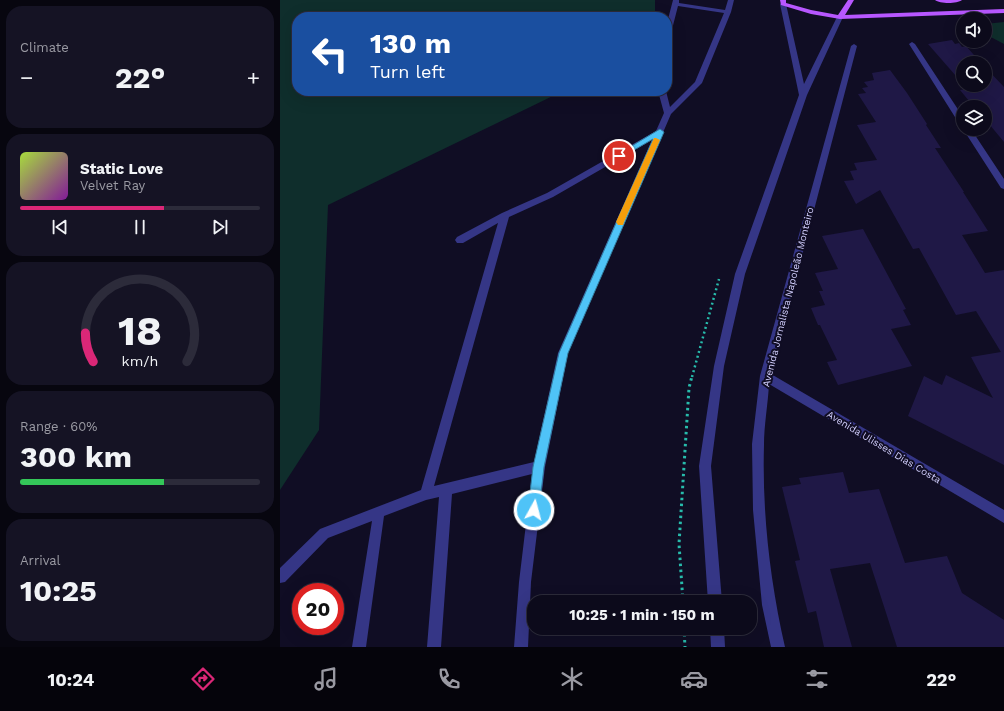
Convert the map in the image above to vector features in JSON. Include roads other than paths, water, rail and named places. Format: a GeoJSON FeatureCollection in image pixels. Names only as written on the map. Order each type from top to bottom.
{"type":"FeatureCollection","features":[{"type":"Feature","properties":{"kind":"main road"},"geometry":{"type":"LineString","coordinates":[[840,17],[851,0]]}},
{"type":"Feature","properties":{"kind":"main road"},"geometry":{"type":"LineString","coordinates":[[938,0],[959,0]]}},
{"type":"Feature","properties":{"kind":"main road"},"geometry":{"type":"LineString","coordinates":[[783,2],[822,16],[840,17],[1004,11]]}},
{"type":"Feature","properties":{"kind":"street"},"geometry":{"type":"LineString","coordinates":[[521,647],[525,582],[538,467],[563,353],[668,113],[698,83],[728,12],[731,0]]}},
{"type":"Feature","properties":{"kind":"street"},"geometry":{"type":"LineString","coordinates":[[672,18],[676,2],[728,12]]}},
{"type":"Feature","properties":{"kind":"street"},"geometry":{"type":"LineString","coordinates":[[783,2],[803,95]]}},
{"type":"Feature","properties":{"kind":"street"},"geometry":{"type":"LineString","coordinates":[[714,595],[705,466],[719,366],[740,274],[803,95],[834,34],[840,17]]}},
{"type":"Feature","properties":{"kind":"street"},"geometry":{"type":"LineString","coordinates":[[912,44],[956,112]]}},
{"type":"Feature","properties":{"kind":"street","name":"Avenida Jornalista Napoleão Monteiro"},"geometry":{"type":"LineString","coordinates":[[778,647],[769,605],[759,510],[758,444],[765,376],[854,46]]}},
{"type":"Feature","properties":{"kind":"street"},"geometry":{"type":"LineString","coordinates":[[663,96],[668,113]]}},
{"type":"Feature","properties":{"kind":"street"},"geometry":{"type":"LineString","coordinates":[[460,240],[505,214],[550,195],[660,132]]}},
{"type":"Feature","properties":{"kind":"street"},"geometry":{"type":"LineString","coordinates":[[972,136],[1004,186]]}},
{"type":"Feature","properties":{"kind":"street"},"geometry":{"type":"LineString","coordinates":[[426,494],[505,214]]}},
{"type":"Feature","properties":{"kind":"street","name":"Avenida Ulisses Dias Costa"},"geometry":{"type":"LineString","coordinates":[[765,376],[1004,517]]}},
{"type":"Feature","properties":{"kind":"street"},"geometry":{"type":"LineString","coordinates":[[280,577],[324,533],[426,494],[538,467]]}},
{"type":"Feature","properties":{"kind":"street"},"geometry":{"type":"LineString","coordinates":[[434,647],[446,489]]}},
{"type":"Feature","properties":{"kind":"street"},"geometry":{"type":"LineString","coordinates":[[359,647],[379,512]]}},
{"type":"Feature","properties":{"kind":"street"},"geometry":{"type":"LineString","coordinates":[[717,635],[718,647]]}}]}
